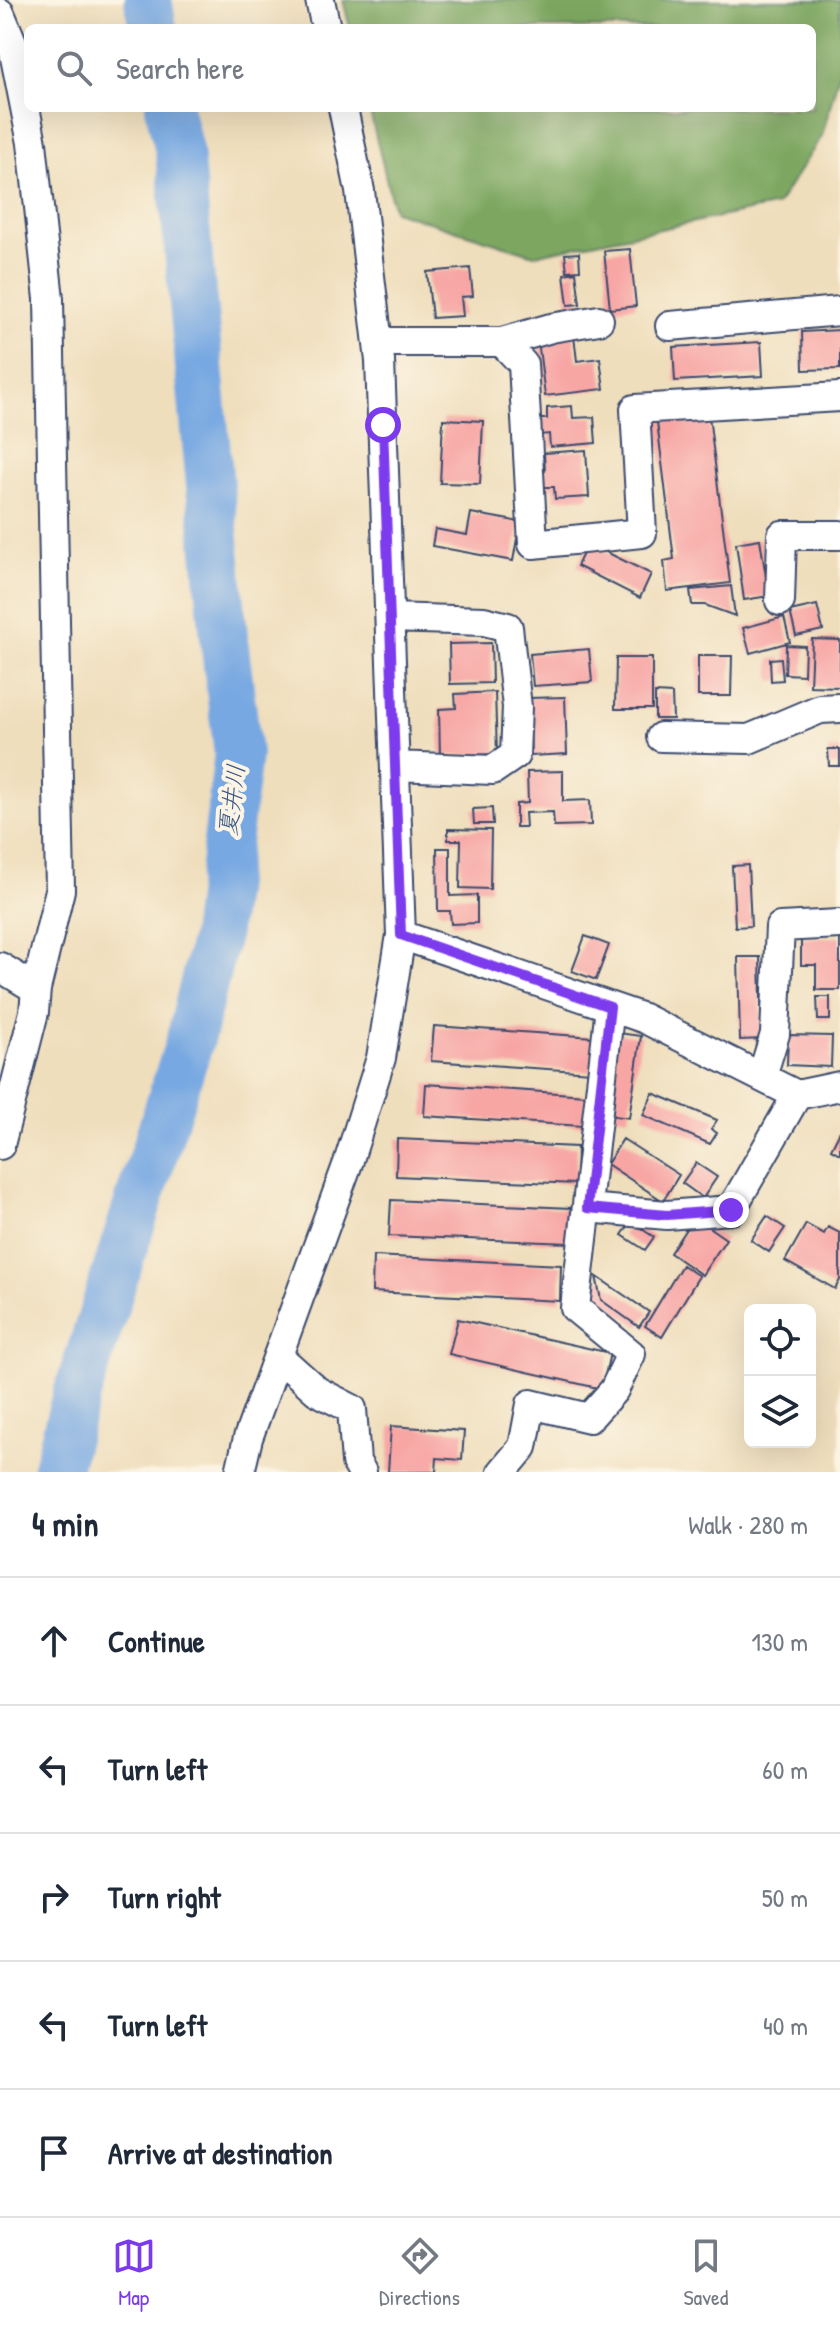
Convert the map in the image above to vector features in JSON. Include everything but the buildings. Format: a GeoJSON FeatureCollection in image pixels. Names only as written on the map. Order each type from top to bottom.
{"type":"FeatureCollection","features":[{"type":"Feature","properties":{"kind":"street"},"geometry":{"type":"LineString","coordinates":[[320,0],[325,24]]}},
{"type":"Feature","properties":{"kind":"street"},"geometry":{"type":"LineString","coordinates":[[0,13],[12,42],[24,103]]}},
{"type":"Feature","properties":{"kind":"street"},"geometry":{"type":"LineString","coordinates":[[0,1145],[34,1012],[12,979],[60,890],[49,299],[26,112]]}},
{"type":"Feature","properties":{"kind":"street"},"geometry":{"type":"LineString","coordinates":[[240,1472],[248,1438],[348,1163],[381,1058],[401,935],[378,342],[360,191],[344,112]]}},
{"type":"Feature","properties":{"kind":"street"},"geometry":{"type":"LineString","coordinates":[[670,326],[840,311]]}},
{"type":"Feature","properties":{"kind":"street"},"geometry":{"type":"LineString","coordinates":[[378,342],[502,342],[551,328],[599,320]]}},
{"type":"Feature","properties":{"kind":"street"},"geometry":{"type":"LineString","coordinates":[[502,342],[523,364],[533,544],[642,533],[635,409],[840,397]]}},
{"type":"Feature","properties":{"kind":"street"},"geometry":{"type":"LineString","coordinates":[[780,601],[782,535],[840,535]]}},
{"type":"Feature","properties":{"kind":"street"},"geometry":{"type":"LineString","coordinates":[[390,618],[484,621],[508,627],[517,707],[515,755],[493,770],[395,766]]}},
{"type":"Feature","properties":{"kind":"street"},"geometry":{"type":"LineString","coordinates":[[661,737],[749,739],[820,709],[840,708]]}},
{"type":"Feature","properties":{"kind":"street"},"geometry":{"type":"LineString","coordinates":[[762,1076],[775,1034],[780,927],[840,924]]}},
{"type":"Feature","properties":{"kind":"street"},"geometry":{"type":"LineString","coordinates":[[401,935],[643,1018],[797,1095],[840,1086]]}},
{"type":"Feature","properties":{"kind":"street"},"geometry":{"type":"LineString","coordinates":[[502,1472],[523,1447],[531,1404],[589,1418],[614,1390],[631,1354],[575,1308],[610,1007]]}},
{"type":"Feature","properties":{"kind":"street"},"geometry":{"type":"LineString","coordinates":[[587,1208],[667,1215],[731,1210],[797,1095]]}},
{"type":"Feature","properties":{"kind":"street"},"geometry":{"type":"LineString","coordinates":[[278,1356],[317,1391],[352,1409],[356,1462],[362,1472]]}},
{"type":"Feature","properties":{"kind":"green space"},"geometry":{"type":"Polygon","coordinates":[[[343,0],[840,0],[840,69],[822,136],[777,205],[534,255],[394,211],[370,112],[816,112],[816,24],[349,24],[343,0]]]}},
{"type":"Feature","properties":{"kind":"waterway","name":"夏井川"},"geometry":{"type":"LineString","coordinates":[[148,0],[152,24]]}},
{"type":"Feature","properties":{"kind":"waterway","name":"夏井川"},"geometry":{"type":"LineString","coordinates":[[56,1472],[72,1410],[190,1040],[215,938],[238,754],[225,648],[179,151],[170,112]]}},
{"type":"Feature","properties":{"kind":"route"},"geometry":{"type":"LineString","coordinates":[[383,425],[401,935],[610,1007],[587,1208],[667,1215],[731,1210]]}}]}
